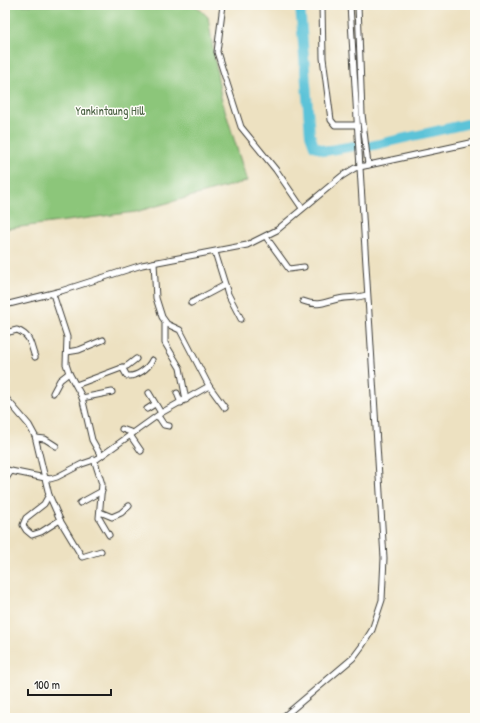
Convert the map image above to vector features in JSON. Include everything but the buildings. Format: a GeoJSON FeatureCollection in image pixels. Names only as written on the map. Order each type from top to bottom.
{"type":"FeatureCollection","features":[{"type":"Feature","properties":{"kind":"street"},"geometry":{"type":"LineString","coordinates":[[223,5],[217,52],[241,127],[280,176],[302,208]]}},
{"type":"Feature","properties":{"kind":"street"},"geometry":{"type":"LineString","coordinates":[[322,5],[323,58],[331,120],[336,125],[357,125]]}},
{"type":"Feature","properties":{"kind":"street"},"geometry":{"type":"LineString","coordinates":[[350,5],[357,125],[363,166]]}},
{"type":"Feature","properties":{"kind":"street"},"geometry":{"type":"LineString","coordinates":[[282,718],[353,658],[372,630],[382,600],[384,558],[367,296],[358,5]]}},
{"type":"Feature","properties":{"kind":"street"},"geometry":{"type":"LineString","coordinates":[[5,305],[53,294],[154,263],[247,245],[266,237],[277,230],[342,176],[363,166],[475,142]]}},
{"type":"Feature","properties":{"kind":"street"},"geometry":{"type":"LineString","coordinates":[[266,237],[289,269],[304,268]]}},
{"type":"Feature","properties":{"kind":"street"},"geometry":{"type":"LineString","coordinates":[[215,252],[225,285],[241,319]]}},
{"type":"Feature","properties":{"kind":"street"},"geometry":{"type":"LineString","coordinates":[[154,263],[156,298],[165,322],[165,343],[180,368],[186,400]]}},
{"type":"Feature","properties":{"kind":"street"},"geometry":{"type":"LineString","coordinates":[[191,303],[225,285]]}},
{"type":"Feature","properties":{"kind":"street"},"geometry":{"type":"LineString","coordinates":[[53,294],[67,337],[66,364],[82,398],[92,440],[101,456]]}},
{"type":"Feature","properties":{"kind":"street"},"geometry":{"type":"LineString","coordinates":[[303,301],[320,305],[345,298],[351,299],[367,296]]}},
{"type":"Feature","properties":{"kind":"street"},"geometry":{"type":"LineString","coordinates":[[165,322],[180,330],[209,386],[226,408]]}},
{"type":"Feature","properties":{"kind":"street"},"geometry":{"type":"LineString","coordinates":[[5,333],[17,330],[25,335],[32,344],[35,356]]}},
{"type":"Feature","properties":{"kind":"street"},"geometry":{"type":"LineString","coordinates":[[67,352],[79,350],[103,340]]}},
{"type":"Feature","properties":{"kind":"street"},"geometry":{"type":"LineString","coordinates":[[76,385],[127,366],[136,359]]}},
{"type":"Feature","properties":{"kind":"street"},"geometry":{"type":"LineString","coordinates":[[122,367],[129,377],[140,373],[150,365],[152,360]]}},
{"type":"Feature","properties":{"kind":"street"},"geometry":{"type":"LineString","coordinates":[[54,393],[60,380],[69,373]]}},
{"type":"Feature","properties":{"kind":"street"},"geometry":{"type":"LineString","coordinates":[[5,469],[45,478],[57,477],[101,456],[159,414],[209,386]]}},
{"type":"Feature","properties":{"kind":"street"},"geometry":{"type":"LineString","coordinates":[[82,398],[112,392]]}},
{"type":"Feature","properties":{"kind":"street"},"geometry":{"type":"LineString","coordinates":[[149,393],[164,425],[169,426]]}},
{"type":"Feature","properties":{"kind":"street"},"geometry":{"type":"LineString","coordinates":[[177,393],[181,403]]}},
{"type":"Feature","properties":{"kind":"street"},"geometry":{"type":"LineString","coordinates":[[5,397],[30,425],[36,438],[49,495],[60,520],[82,557],[101,551]]}},
{"type":"Feature","properties":{"kind":"street"},"geometry":{"type":"LineString","coordinates":[[147,409],[155,404]]}},
{"type":"Feature","properties":{"kind":"street"},"geometry":{"type":"LineString","coordinates":[[122,429],[132,434],[141,451]]}},
{"type":"Feature","properties":{"kind":"street"},"geometry":{"type":"LineString","coordinates":[[36,438],[46,439],[56,446]]}},
{"type":"Feature","properties":{"kind":"street"},"geometry":{"type":"LineString","coordinates":[[94,459],[102,481],[100,519],[109,535]]}},
{"type":"Feature","properties":{"kind":"street"},"geometry":{"type":"LineString","coordinates":[[5,480],[11,471]]}},
{"type":"Feature","properties":{"kind":"street"},"geometry":{"type":"LineString","coordinates":[[80,503],[102,491]]}},
{"type":"Feature","properties":{"kind":"street"},"geometry":{"type":"LineString","coordinates":[[49,495],[44,504],[24,521],[26,530],[32,535],[36,534],[60,520]]}},
{"type":"Feature","properties":{"kind":"street"},"geometry":{"type":"LineString","coordinates":[[100,512],[112,517],[121,513],[129,506]]}},
{"type":"Feature","properties":{"kind":"green space","name":"Yankintaung Hill"},"geometry":{"type":"Polygon","coordinates":[[[5,5],[195,5],[208,17],[221,97],[247,181],[135,212],[5,229],[5,5]]]}},
{"type":"Feature","properties":{"kind":"waterway"},"geometry":{"type":"LineString","coordinates":[[300,5],[310,135],[314,146],[325,151],[354,146]]}},
{"type":"Feature","properties":{"kind":"waterway"},"geometry":{"type":"LineString","coordinates":[[370,146],[475,122]]}}]}
